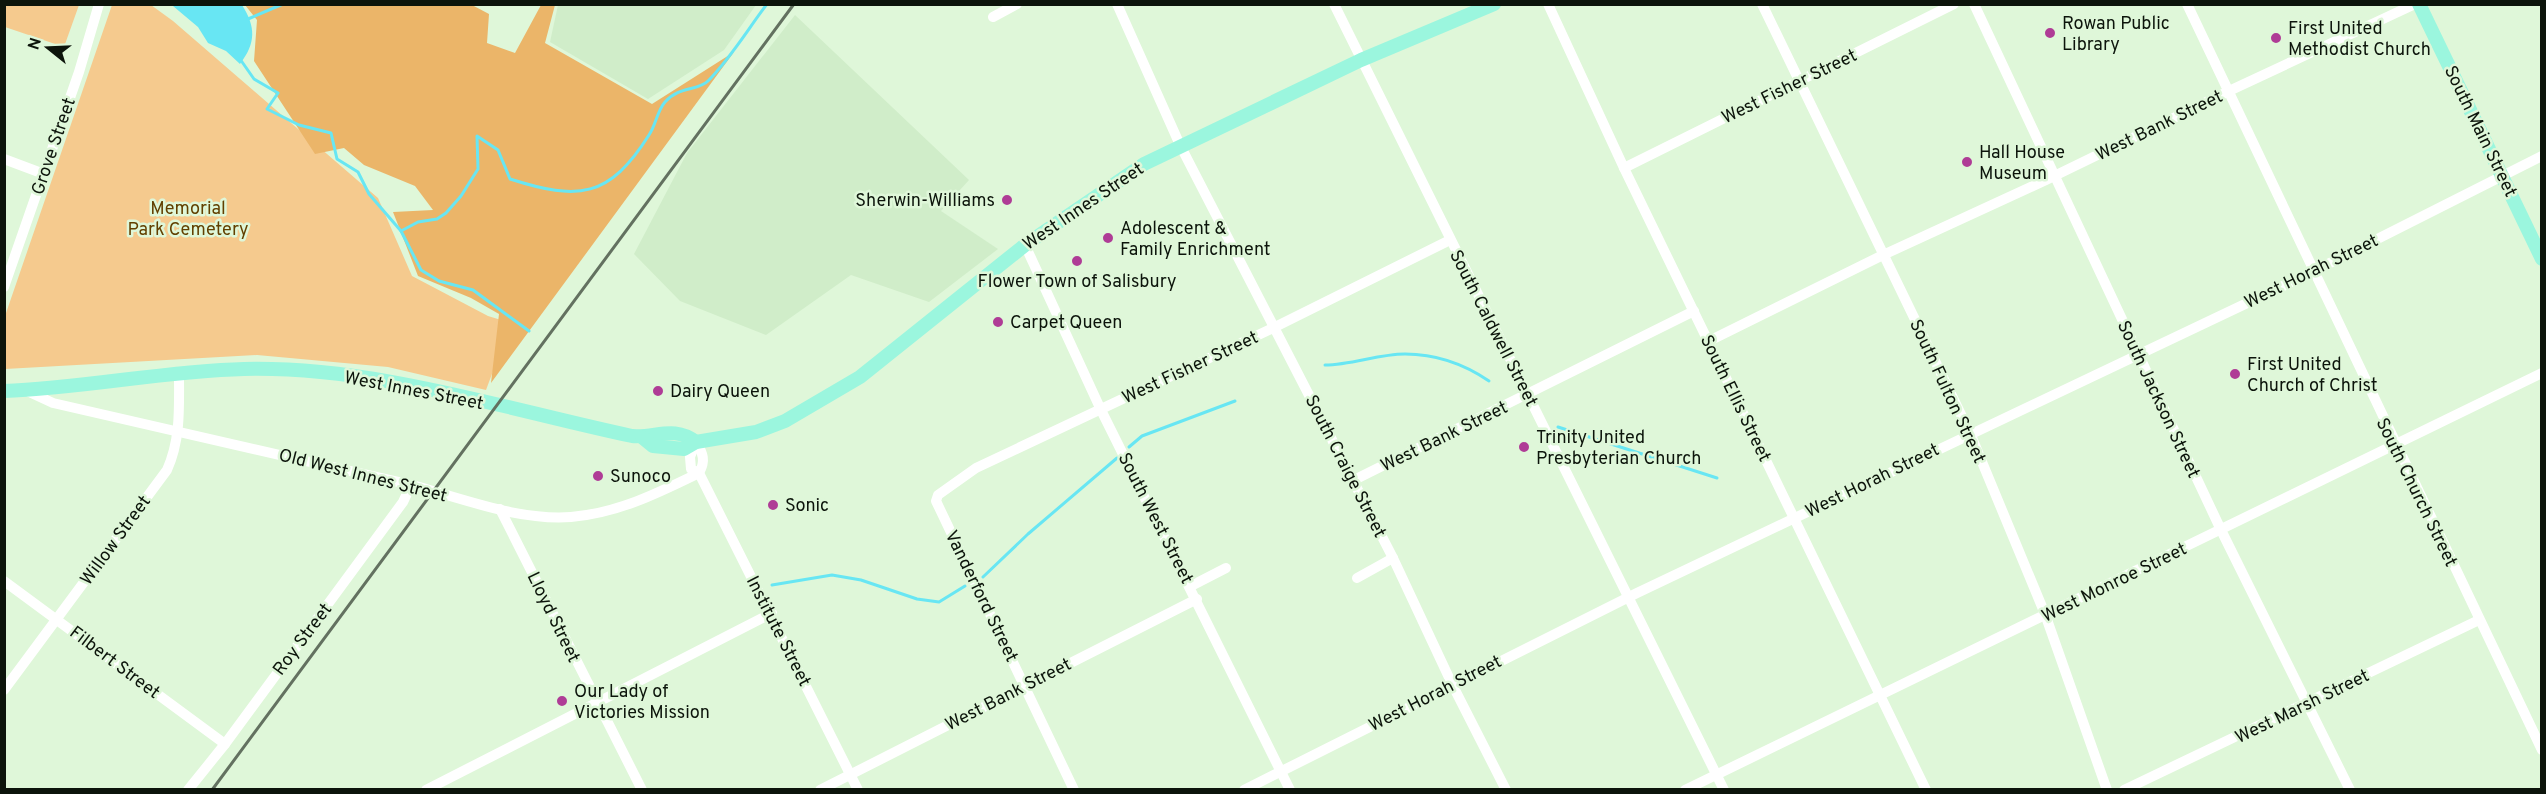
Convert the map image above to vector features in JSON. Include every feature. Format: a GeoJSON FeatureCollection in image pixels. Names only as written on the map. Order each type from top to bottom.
{"type":"FeatureCollection","features":[{"type":"Feature","properties":{"kind":"main road","name":"West Innes Street"},"geometry":{"type":"LineString","coordinates":[[4,391],[179,373],[256,369],[310,371],[380,380],[642,437],[654,432],[679,434],[688,435],[696,442],[756,432],[814,406],[860,377],[1025,245],[1108,186],[1180,145],[1361,60],[1494,4]]}},
{"type":"Feature","properties":{"kind":"main road","name":"South Main Street"},"geometry":{"type":"LineString","coordinates":[[2417,4],[2541,259]]}},
{"type":"Feature","properties":{"kind":"street","name":"Grove Street"},"geometry":{"type":"LineString","coordinates":[[4,287],[44,174],[99,4]]}},
{"type":"Feature","properties":{"kind":"street"},"geometry":{"type":"LineString","coordinates":[[993,17],[1017,4]]}},
{"type":"Feature","properties":{"kind":"street","name":"South Craige Street"},"geometry":{"type":"LineString","coordinates":[[1117,4],[1180,145],[1354,480],[1452,684],[1506,789]]}},
{"type":"Feature","properties":{"kind":"street","name":"South Caldwell Street"},"geometry":{"type":"LineString","coordinates":[[1334,4],[1724,789]]}},
{"type":"Feature","properties":{"kind":"street","name":"South Ellis Street"},"geometry":{"type":"LineString","coordinates":[[1548,4],[1624,168],[1926,789]]}},
{"type":"Feature","properties":{"kind":"street","name":"South Fulton Street"},"geometry":{"type":"LineString","coordinates":[[1762,4],[1970,433],[2045,614],[2107,789]]}},
{"type":"Feature","properties":{"kind":"street","name":"West Fisher Street"},"geometry":{"type":"LineString","coordinates":[[1624,168],[1954,4]]}},
{"type":"Feature","properties":{"kind":"street","name":"South Jackson Street"},"geometry":{"type":"LineString","coordinates":[[1974,4],[2221,530],[2350,789]]}},
{"type":"Feature","properties":{"kind":"street","name":"South Church Street"},"geometry":{"type":"LineString","coordinates":[[2187,4],[2541,750]]}},
{"type":"Feature","properties":{"kind":"street","name":"West Bank Street"},"geometry":{"type":"LineString","coordinates":[[1709,341],[1883,255],[2054,177],[2229,91],[2417,4]]}},
{"type":"Feature","properties":{"kind":"street","name":"West Horah Street"},"geometry":{"type":"LineString","coordinates":[[1244,789],[1452,684],[1794,517],[2314,271],[2541,156]]}},
{"type":"Feature","properties":{"kind":"street"},"geometry":{"type":"LineString","coordinates":[[4,159],[44,174]]}},
{"type":"Feature","properties":{"kind":"street","name":"West Fisher Street"},"geometry":{"type":"LineString","coordinates":[[936,501],[938,495],[976,468],[1274,328],[1450,240]]}},
{"type":"Feature","properties":{"kind":"street","name":"South West Street"},"geometry":{"type":"LineString","coordinates":[[1025,245],[1101,410],[1191,586],[1290,789]]}},
{"type":"Feature","properties":{"kind":"street","name":"West Bank Street"},"geometry":{"type":"LineString","coordinates":[[1354,480],[1694,311]]}},
{"type":"Feature","properties":{"kind":"street","name":"Willow Street"},"geometry":{"type":"LineString","coordinates":[[4,690],[167,470],[174,454],[179,432],[179,373]]}},
{"type":"Feature","properties":{"kind":"street","name":"West Monroe Street"},"geometry":{"type":"LineString","coordinates":[[1685,789],[2541,373]]}},
{"type":"Feature","properties":{"kind":"street","name":"Old West Innes Street"},"geometry":{"type":"LineString","coordinates":[[25,390],[53,403],[411,485],[500,509],[570,517],[605,512],[634,503],[699,473]]}},
{"type":"Feature","properties":{"kind":"street","name":"Institute Street"},"geometry":{"type":"LineString","coordinates":[[696,442],[690,457],[691,469],[699,473],[772,613],[858,789]]}},
{"type":"Feature","properties":{"kind":"street","name":"Roy Street"},"geometry":{"type":"LineString","coordinates":[[188,789],[225,744],[404,502],[411,485]]}},
{"type":"Feature","properties":{"kind":"street","name":"Vanderford Street"},"geometry":{"type":"LineString","coordinates":[[936,501],[1074,789]]}},
{"type":"Feature","properties":{"kind":"street","name":"Lloyd Street"},"geometry":{"type":"LineString","coordinates":[[500,509],[642,789]]}},
{"type":"Feature","properties":{"kind":"street"},"geometry":{"type":"LineString","coordinates":[[1357,578],[1393,558]]}},
{"type":"Feature","properties":{"kind":"street"},"geometry":{"type":"LineString","coordinates":[[1191,586],[1226,568]]}},
{"type":"Feature","properties":{"kind":"street","name":"Filbert Street"},"geometry":{"type":"LineString","coordinates":[[4,581],[225,744]]}},
{"type":"Feature","properties":{"kind":"street","name":"West Bank Street"},"geometry":{"type":"LineString","coordinates":[[820,789],[1197,599]]}},
{"type":"Feature","properties":{"kind":"street"},"geometry":{"type":"LineString","coordinates":[[426,789],[772,613]]}},
{"type":"Feature","properties":{"kind":"street","name":"West Marsh Street"},"geometry":{"type":"LineString","coordinates":[[2124,789],[2479,620]]}},
{"type":"Feature","properties":{"kind":"shaded area"},"geometry":{"type":"Polygon","coordinates":[[[558,4],[756,5],[724,50],[648,99],[550,42],[558,4]]]}},
{"type":"Feature","properties":{"kind":"shaded area"},"geometry":{"type":"Polygon","coordinates":[[[245,5],[472,5],[489,14],[487,43],[515,53],[541,5],[555,5],[545,43],[652,104],[734,52],[491,383],[499,314],[471,298],[418,276],[393,212],[433,210],[415,186],[364,165],[344,148],[315,154],[254,61],[257,20],[245,5]]]}},
{"type":"Feature","properties":{"kind":"shaded area"},"geometry":{"type":"Polygon","coordinates":[[[795,15],[969,180],[941,211],[998,249],[929,302],[851,275],[766,335],[680,301],[634,254],[687,153],[795,15]]]}},
{"type":"Feature","properties":{"kind":"green space"},"geometry":{"type":"Polygon","coordinates":[[[5,4],[79,5],[64,47],[5,27],[5,4]]]}},
{"type":"Feature","properties":{"kind":"green space","name":"Memorial Park Cemetery"},"geometry":{"type":"Polygon","coordinates":[[[112,5],[151,5],[173,21],[378,198],[412,276],[488,316],[511,323],[486,390],[388,367],[257,355],[5,369],[5,316],[112,5]]]}},
{"type":"Feature","properties":{"kind":"water"},"geometry":{"type":"Polygon","coordinates":[[[175,4],[242,5],[250,21],[252,35],[249,49],[240,64],[226,51],[208,43],[198,27],[173,6],[175,4]]]}},
{"type":"Feature","properties":{"kind":"waterway"},"geometry":{"type":"LineString","coordinates":[[248,19],[283,4]]}},
{"type":"Feature","properties":{"kind":"waterway"},"geometry":{"type":"LineString","coordinates":[[401,231],[418,222],[437,219],[446,213],[461,196],[478,169],[477,136],[498,150],[510,179],[555,190],[574,191],[590,189],[606,182],[620,172],[634,156],[651,131],[665,102],[676,93],[708,81],[731,54],[767,4]]}},
{"type":"Feature","properties":{"kind":"waterway"},"geometry":{"type":"LineString","coordinates":[[240,59],[254,79],[278,93],[267,109],[299,125],[331,133],[337,159],[358,172],[369,194],[401,231],[421,270],[439,281],[473,290],[529,331]]}},
{"type":"Feature","properties":{"kind":"waterway"},"geometry":{"type":"LineString","coordinates":[[1325,365],[1395,354],[1416,354],[1449,361],[1489,381]]}},
{"type":"Feature","properties":{"kind":"waterway"},"geometry":{"type":"LineString","coordinates":[[1129,447],[1142,436],[1235,401]]}},
{"type":"Feature","properties":{"kind":"waterway"},"geometry":{"type":"LineString","coordinates":[[1558,427],[1717,478]]}},
{"type":"Feature","properties":{"kind":"waterway"},"geometry":{"type":"LineString","coordinates":[[983,577],[1028,534],[1117,458]]}},
{"type":"Feature","properties":{"kind":"waterway"},"geometry":{"type":"LineString","coordinates":[[772,585],[832,575],[861,580],[917,599],[939,602],[965,586]]}},
{"type":"Feature","properties":{"kind":"railway"},"geometry":{"type":"LineString","coordinates":[[212,790],[794,4]]}},
{"type":"Feature","properties":{"kind":"place","name":"Rowan Public Library"},"geometry":{"type":"Point","coordinates":[2050,33]}},
{"type":"Feature","properties":{"kind":"place","name":"First United Methodist Church"},"geometry":{"type":"Point","coordinates":[2276,38]}},
{"type":"Feature","properties":{"kind":"place","name":"Hall House Museum"},"geometry":{"type":"Point","coordinates":[1967,162]}},
{"type":"Feature","properties":{"kind":"place","name":"Sherwin-Williams"},"geometry":{"type":"Point","coordinates":[1007,200]}},
{"type":"Feature","properties":{"kind":"place","name":"Adolescent & Family Enrichment"},"geometry":{"type":"Point","coordinates":[1108,238]}},
{"type":"Feature","properties":{"kind":"place","name":"Flower Town of Salisbury"},"geometry":{"type":"Point","coordinates":[1077,261]}},
{"type":"Feature","properties":{"kind":"place","name":"Carpet Queen"},"geometry":{"type":"Point","coordinates":[998,322]}},
{"type":"Feature","properties":{"kind":"place","name":"First United Church of Christ"},"geometry":{"type":"Point","coordinates":[2235,374]}},
{"type":"Feature","properties":{"kind":"place","name":"Dairy Queen"},"geometry":{"type":"Point","coordinates":[658,391]}},
{"type":"Feature","properties":{"kind":"place","name":"Trinity United Presbyterian Church"},"geometry":{"type":"Point","coordinates":[1524,447]}},
{"type":"Feature","properties":{"kind":"place","name":"Sunoco"},"geometry":{"type":"Point","coordinates":[598,476]}},
{"type":"Feature","properties":{"kind":"place","name":"Sonic"},"geometry":{"type":"Point","coordinates":[773,505]}},
{"type":"Feature","properties":{"kind":"place","name":"Our Lady of Victories Mission"},"geometry":{"type":"Point","coordinates":[562,701]}}]}
